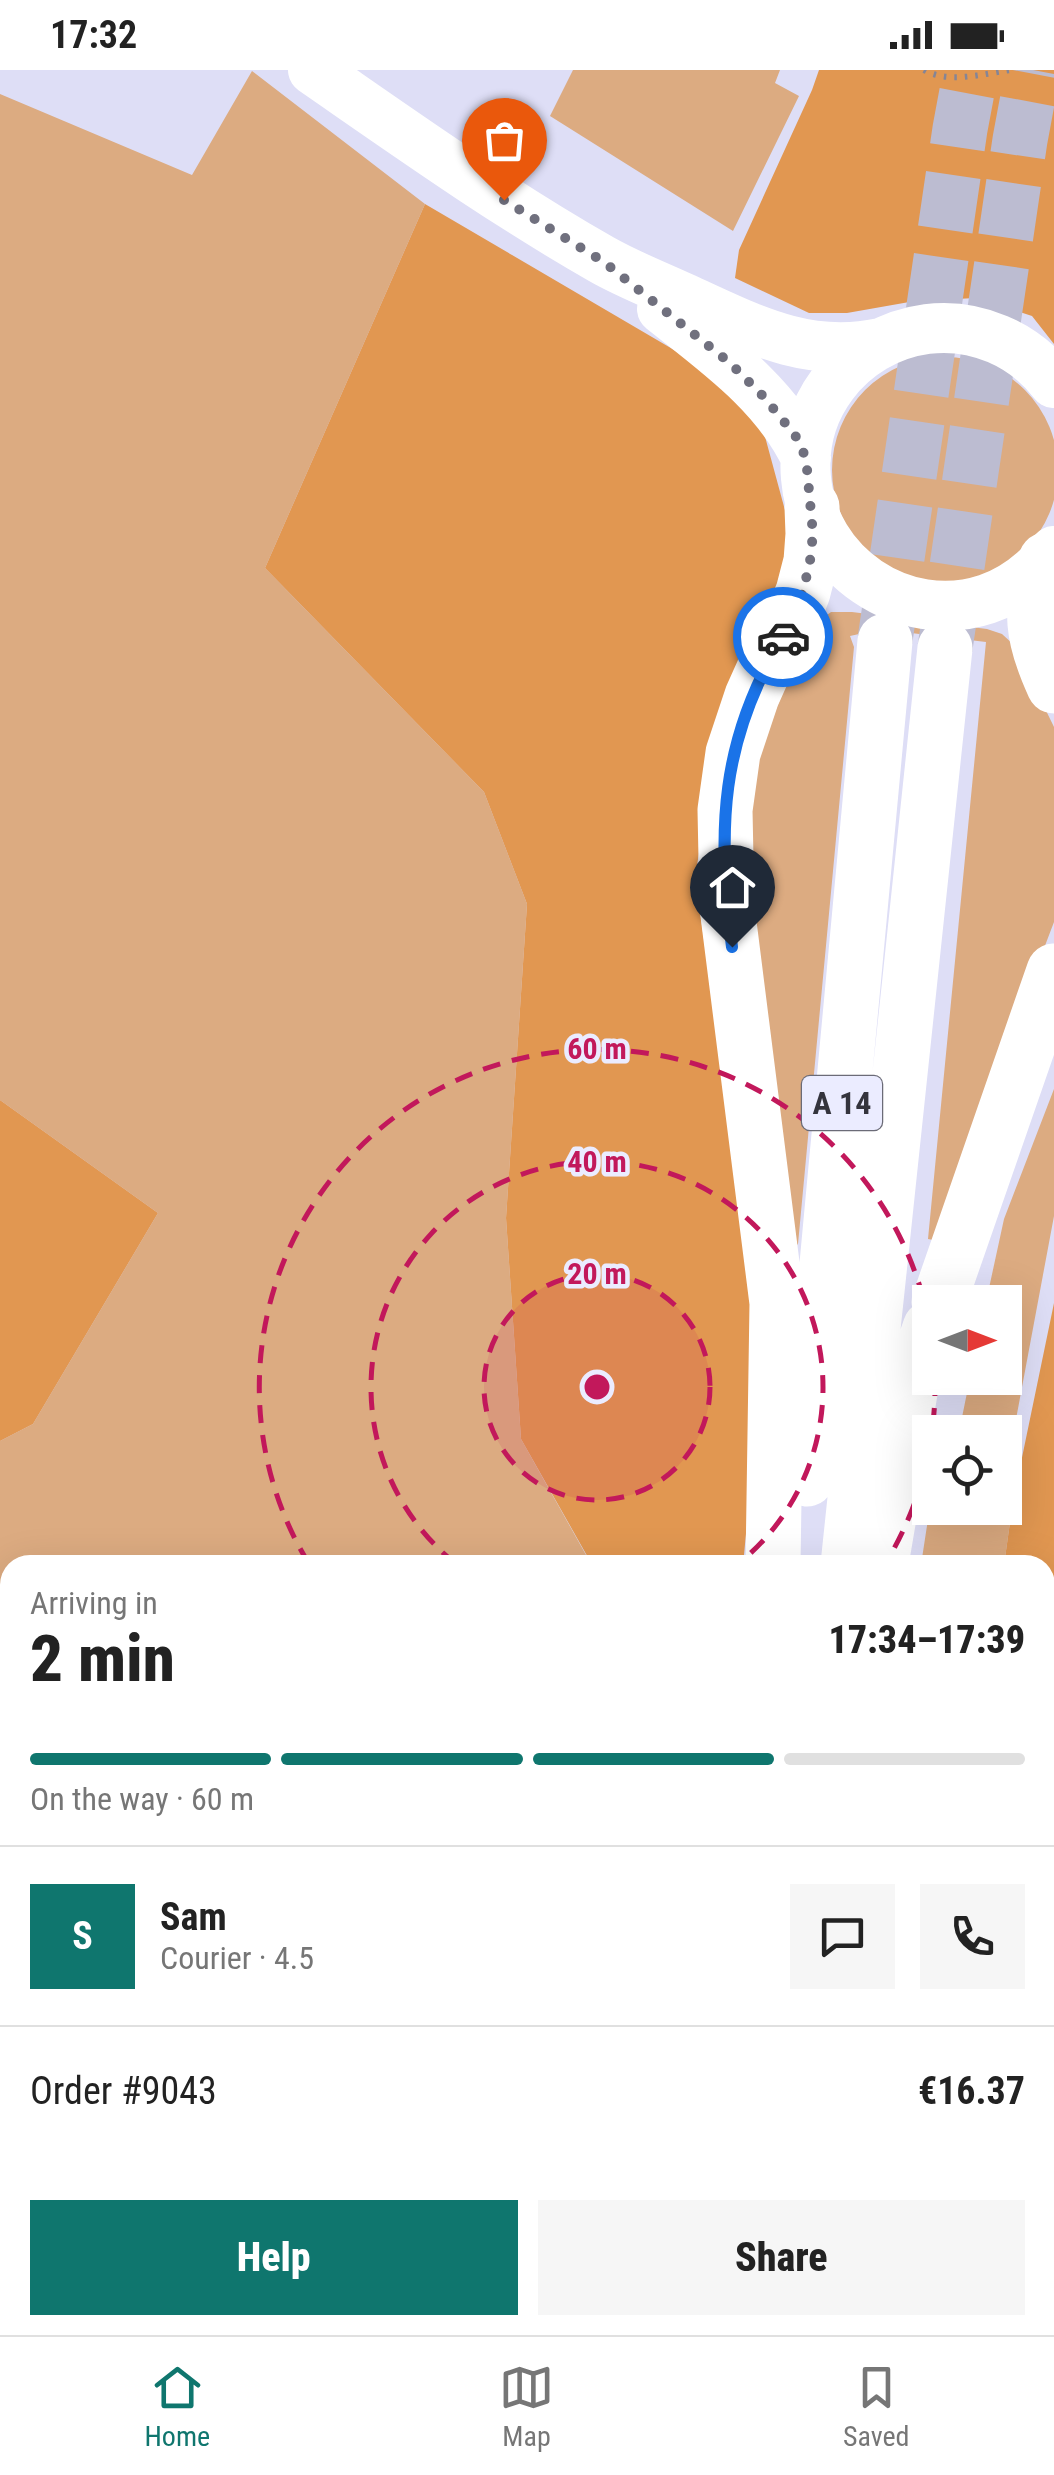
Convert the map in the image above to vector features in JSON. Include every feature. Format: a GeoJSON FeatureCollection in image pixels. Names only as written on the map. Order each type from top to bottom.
{"type":"FeatureCollection","features":[{"type":"Feature","properties":{"kind":"highway"},"geometry":{"type":"LineString","coordinates":[[772,1555],[777,1303],[727,907],[724,810],[733,753],[752,696],[789,628],[803,592],[813,534],[809,482]]}},
{"type":"Feature","properties":{"kind":"highway"},"geometry":{"type":"LineString","coordinates":[[1050,556],[1034,604],[1040,656],[1054,686]]}},
{"type":"Feature","properties":{"kind":"highway","name":"A 14"},"geometry":{"type":"LineString","coordinates":[[800,1555],[884,641]]}},
{"type":"Feature","properties":{"kind":"highway","name":"A 14"},"geometry":{"type":"LineString","coordinates":[[849,1555],[946,648]]}},
{"type":"Feature","properties":{"kind":"highway"},"geometry":{"type":"LineString","coordinates":[[945,1285],[1054,971]]}},
{"type":"Feature","properties":{"kind":"highway"},"geometry":{"type":"LineString","coordinates":[[883,1555],[912,1381]]}},
{"type":"Feature","properties":{"kind":"main road"},"geometry":{"type":"LineString","coordinates":[[342,78],[470,179],[604,262],[754,330],[784,341],[823,348],[866,346],[935,328],[978,332],[1017,349],[1054,382]]}},
{"type":"Feature","properties":{"kind":"main road"},"geometry":{"type":"LineString","coordinates":[[604,262],[741,374],[782,416],[795,435],[826,539],[853,572],[890,595],[946,606],[988,599],[1025,580],[1050,556]]}},
{"type":"Feature","properties":{"kind":"main road"},"geometry":{"type":"LineString","coordinates":[[809,482],[815,416],[828,390],[846,368],[881,343]]}},
{"type":"Feature","properties":{"kind":"path"},"geometry":{"type":"LineString","coordinates":[[924,70],[950,78],[1010,70]]}},
{"type":"Feature","properties":{"kind":"shaded area"},"geometry":{"type":"Polygon","coordinates":[[[573,70],[780,70],[775,83],[799,96],[733,231],[550,116],[573,70]]]}},
{"type":"Feature","properties":{"kind":"shaded area"},"geometry":{"type":"Polygon","coordinates":[[[819,70],[1054,70],[1054,344],[1032,316],[976,298],[915,301],[847,313],[809,313],[735,278],[739,250],[819,70]]]}},
{"type":"Feature","properties":{"kind":"shaded area"},"geometry":{"type":"Polygon","coordinates":[[[252,71],[425,204],[265,568],[484,792],[527,904],[506,1218],[521,1439],[586,1555],[0,1555],[0,1441],[33,1424],[158,1213],[0,1100],[0,94],[192,175],[252,71]]]}},
{"type":"Feature","properties":{"kind":"shaded area"},"geometry":{"type":"Polygon","coordinates":[[[425,204],[681,354],[760,418],[789,525],[780,599],[715,764],[695,876],[763,1358],[744,1555],[587,1555],[521,1439],[506,1218],[527,904],[484,792],[265,568],[425,204]]]}},
{"type":"Feature","properties":{"kind":"shaded area"},"geometry":{"type":"Polygon","coordinates":[[[945,357],[988,366],[1025,390],[1049,427],[1055,448],[1055,492],[1049,513],[1025,550],[988,574],[945,583],[902,574],[865,550],[841,513],[832,470],[841,427],[865,390],[902,366],[945,357]]]}},
{"type":"Feature","properties":{"kind":"shaded area"},"geometry":{"type":"Polygon","coordinates":[[[831,612],[987,629],[1002,634],[1014,645],[1054,727],[1054,922],[933,1240],[928,1239],[986,642],[861,627],[859,634],[850,636],[854,647],[798,1244],[794,1248],[748,859],[748,775],[811,627],[831,612]]]}},
{"type":"Feature","properties":{"kind":"shaded area"},"geometry":{"type":"Polygon","coordinates":[[[1054,1089],[1054,1216],[1022,1387],[1022,1285],[990,1285],[1004,1219],[1054,1089]]]}},
{"type":"Feature","properties":{"kind":"shaded area"},"geometry":{"type":"Polygon","coordinates":[[[0,1100],[158,1213],[33,1424],[0,1441],[0,1100]]]}},
{"type":"Feature","properties":{"kind":"shaded area"},"geometry":{"type":"Polygon","coordinates":[[[1054,1303],[1054,1555],[1005,1555],[1010,1525],[1022,1525],[1022,1458],[1054,1303]]]}},
{"type":"Feature","properties":{"kind":"shaded area"},"geometry":{"type":"Polygon","coordinates":[[[967,1395],[1021,1395],[1017,1415],[962,1415],[967,1395]]]}},
{"type":"Feature","properties":{"kind":"shaded area"},"geometry":{"type":"Polygon","coordinates":[[[927,1525],[1010,1525],[1005,1555],[923,1555],[927,1525]]]}},
{"type":"Feature","properties":{"kind":"tunnel"},"geometry":{"type":"LineString","coordinates":[[885,640],[971,70]]}},
{"type":"Feature","properties":{"kind":"tunnel"},"geometry":{"type":"LineString","coordinates":[[945,648],[1033,70]]}},
{"type":"Feature","properties":{"kind":"way so far"},"geometry":{"type":"LineString","coordinates":[[504,200],[604,262],[730,363],[782,416],[795,435],[806,458],[813,534],[803,592],[783,637]]}},
{"type":"Feature","properties":{"kind":"route"},"geometry":{"type":"LineString","coordinates":[[732,947],[724,810],[728,780],[752,696],[783,637]]}}]}
